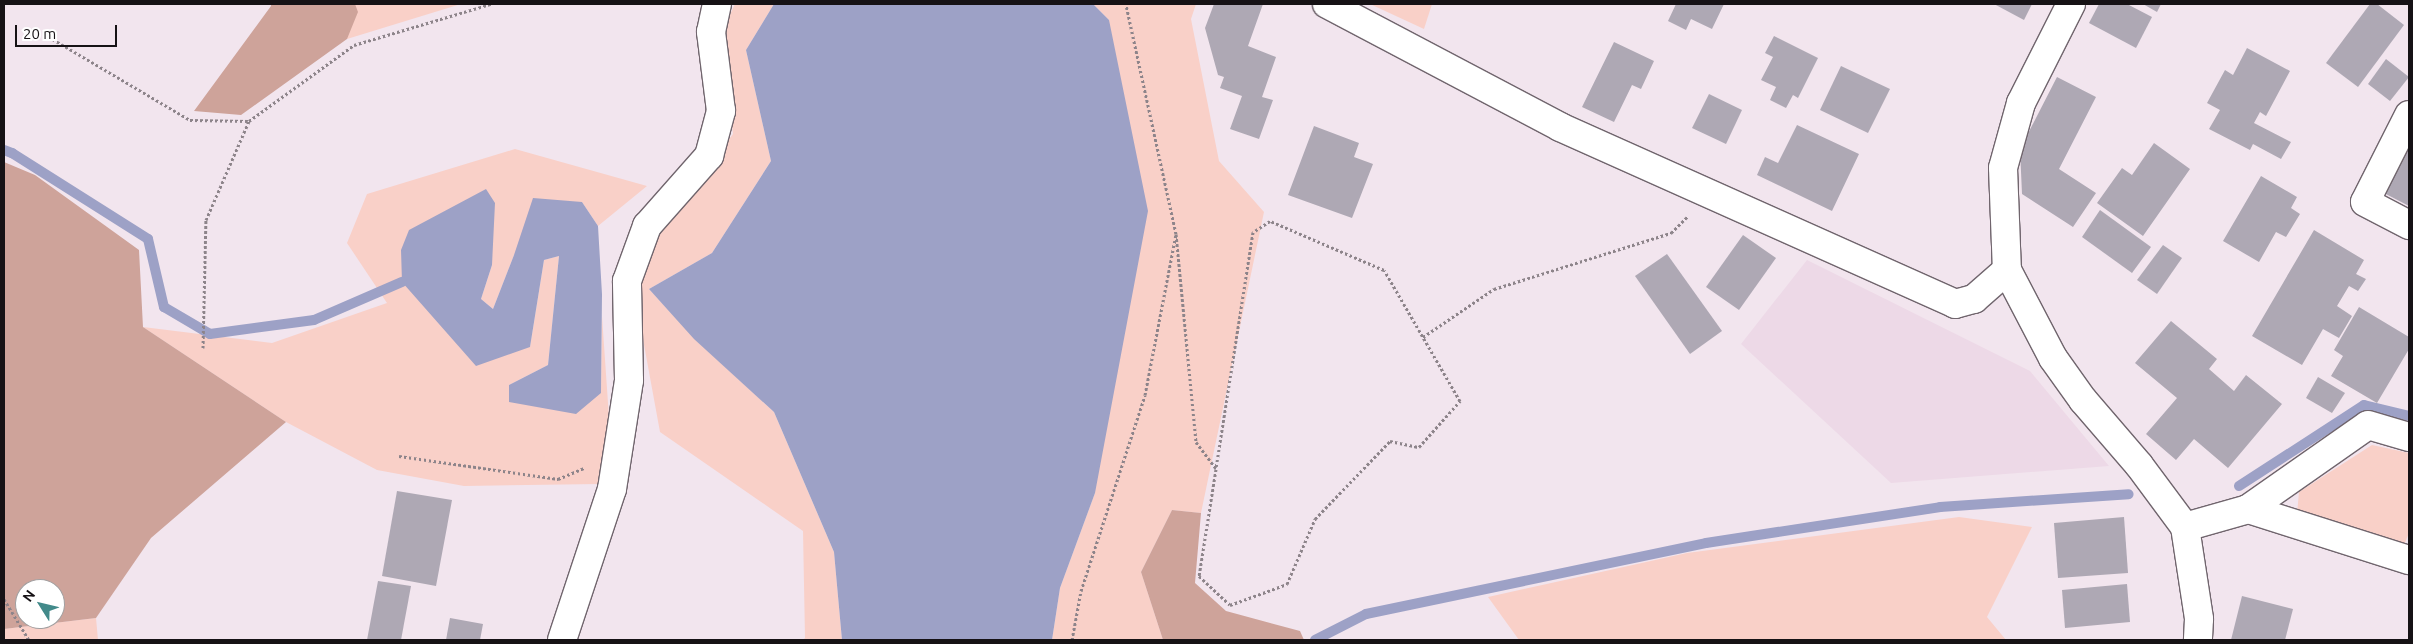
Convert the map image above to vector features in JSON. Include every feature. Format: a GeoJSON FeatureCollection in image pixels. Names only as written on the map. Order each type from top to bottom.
{"type":"FeatureCollection","features":[{"type":"Feature","properties":{"kind":"street"},"geometry":{"type":"LineString","coordinates":[[562,640],[612,489],[619,453],[629,380],[627,281],[647,226],[709,156],[721,111],[711,32],[717,4]]}},
{"type":"Feature","properties":{"kind":"street"},"geometry":{"type":"LineString","coordinates":[[1327,4],[1560,127],[1955,304],[1974,299],[2007,270]]}},
{"type":"Feature","properties":{"kind":"street"},"geometry":{"type":"LineString","coordinates":[[2071,4],[2021,103],[2003,168],[2007,270],[2052,358],[2083,400],[2139,465],[2185,526],[2199,619],[2198,640]]}},
{"type":"Feature","properties":{"kind":"street"},"geometry":{"type":"LineString","coordinates":[[2409,115],[2365,202],[2409,225]]}},
{"type":"Feature","properties":{"kind":"street"},"geometry":{"type":"LineString","coordinates":[[2185,526],[2248,509],[2368,425],[2409,437]]}},
{"type":"Feature","properties":{"kind":"street"},"geometry":{"type":"LineString","coordinates":[[2248,509],[2409,560]]}},
{"type":"Feature","properties":{"kind":"path"},"geometry":{"type":"LineString","coordinates":[[203,348],[206,220],[249,121],[354,45],[491,4]]}},
{"type":"Feature","properties":{"kind":"path"},"geometry":{"type":"LineString","coordinates":[[1126,4],[1176,234],[1196,442],[1216,469]]}},
{"type":"Feature","properties":{"kind":"path"},"geometry":{"type":"LineString","coordinates":[[44,34],[190,120],[249,121]]}},
{"type":"Feature","properties":{"kind":"path"},"geometry":{"type":"LineString","coordinates":[[1423,337],[1494,289],[1671,233],[1711,194]]}},
{"type":"Feature","properties":{"kind":"path"},"geometry":{"type":"LineString","coordinates":[[1270,221],[1384,270],[1460,401],[1419,447],[1390,441],[1314,519],[1287,584],[1230,605],[1199,576],[1216,469],[1253,232],[1270,221]]}},
{"type":"Feature","properties":{"kind":"path"},"geometry":{"type":"LineString","coordinates":[[1072,640],[1082,590],[1145,395],[1176,234]]}},
{"type":"Feature","properties":{"kind":"path"},"geometry":{"type":"LineString","coordinates":[[399,456],[558,479],[619,453]]}},
{"type":"Feature","properties":{"kind":"path"},"geometry":{"type":"LineString","coordinates":[[4,599],[30,640]]}},
{"type":"Feature","properties":{"kind":"shaded area"},"geometry":{"type":"Polygon","coordinates":[[[271,4],[355,4],[358,12],[347,39],[241,115],[194,111],[271,6],[271,4]]]}},
{"type":"Feature","properties":{"kind":"shaded area"},"geometry":{"type":"Polygon","coordinates":[[[337,4],[461,4],[347,39],[337,4]]]}},
{"type":"Feature","properties":{"kind":"shaded area"},"geometry":{"type":"Polygon","coordinates":[[[735,4],[774,4],[746,50],[771,161],[712,253],[649,289],[695,339],[774,412],[834,552],[842,640],[803,640],[805,638],[803,531],[660,432],[636,301],[653,241],[733,134],[723,29],[735,4]]]}},
{"type":"Feature","properties":{"kind":"shaded area"},"geometry":{"type":"Polygon","coordinates":[[[1093,4],[1196,4],[1191,19],[1219,161],[1264,212],[1201,513],[1172,510],[1141,572],[1163,640],[1052,640],[1060,588],[1095,493],[1109,20],[1093,4]]]}},
{"type":"Feature","properties":{"kind":"shaded area"},"geometry":{"type":"Polygon","coordinates":[[[1370,4],[1432,4],[1424,29],[1370,4]]]}},
{"type":"Feature","properties":{"kind":"shaded area"},"geometry":{"type":"Polygon","coordinates":[[[515,149],[647,186],[598,226],[582,202],[514,255],[493,309],[481,299],[492,265],[410,230],[530,347],[544,260],[559,256],[548,365],[509,385],[601,393],[602,316],[610,432],[600,484],[464,486],[377,470],[286,422],[143,327],[272,343],[387,303],[347,243],[367,194],[515,149]]]}},
{"type":"Feature","properties":{"kind":"shaded area"},"geometry":{"type":"Polygon","coordinates":[[[4,162],[35,175],[139,250],[143,327],[286,422],[151,538],[96,618],[65,622],[65,579],[15,579],[15,628],[4,629],[4,162]]]}},
{"type":"Feature","properties":{"kind":"shaded area"},"geometry":{"type":"Polygon","coordinates":[[[1807,260],[2030,371],[2109,466],[1891,483],[1741,344],[1807,260]]]}},
{"type":"Feature","properties":{"kind":"shaded area"},"geometry":{"type":"Polygon","coordinates":[[[2372,445],[2409,453],[2409,533],[2402,550],[2297,514],[2299,492],[2372,445]]]}},
{"type":"Feature","properties":{"kind":"shaded area"},"geometry":{"type":"Polygon","coordinates":[[[1172,510],[1201,513],[1195,583],[1226,611],[1300,631],[1304,640],[1163,640],[1141,572],[1172,510]]]}},
{"type":"Feature","properties":{"kind":"shaded area"},"geometry":{"type":"Polygon","coordinates":[[[1959,517],[2032,527],[1987,617],[2006,640],[1519,640],[1488,597],[1687,553],[1959,517]]]}},
{"type":"Feature","properties":{"kind":"shaded area"},"geometry":{"type":"Polygon","coordinates":[[[96,618],[98,640],[4,640],[4,629],[65,629],[65,622],[96,618]]]}},
{"type":"Feature","properties":{"kind":"water"},"geometry":{"type":"Polygon","coordinates":[[[774,4],[1093,4],[1109,20],[1148,211],[1095,493],[1060,588],[1052,640],[842,640],[834,552],[774,412],[694,339],[649,289],[712,253],[771,161],[746,50],[774,4]]]}},
{"type":"Feature","properties":{"kind":"water"},"geometry":{"type":"Polygon","coordinates":[[[486,189],[495,203],[492,265],[481,299],[493,309],[533,198],[582,202],[598,226],[602,294],[601,393],[576,414],[509,402],[509,385],[548,365],[559,256],[544,260],[530,347],[476,366],[402,282],[401,250],[409,230],[486,189]]]}},
{"type":"Feature","properties":{"kind":"building"},"geometry":{"type":"Polygon","coordinates":[[[1214,4],[1263,4],[1248,46],[1276,57],[1262,97],[1273,100],[1259,139],[1230,129],[1242,96],[1220,88],[1224,77],[1218,75],[1205,28],[1214,4]]]}},
{"type":"Feature","properties":{"kind":"building"},"geometry":{"type":"Polygon","coordinates":[[[1676,4],[1724,4],[1712,29],[1691,19],[1686,30],[1668,21],[1676,4]]]}},
{"type":"Feature","properties":{"kind":"building"},"geometry":{"type":"Polygon","coordinates":[[[1994,4],[2032,4],[2024,20],[1994,4]]]}},
{"type":"Feature","properties":{"kind":"building"},"geometry":{"type":"Polygon","coordinates":[[[2099,4],[2127,4],[2152,17],[2136,48],[2089,23],[2099,4]]]}},
{"type":"Feature","properties":{"kind":"building"},"geometry":{"type":"Polygon","coordinates":[[[2143,4],[2161,4],[2157,12],[2143,4]]]}},
{"type":"Feature","properties":{"kind":"building"},"geometry":{"type":"Polygon","coordinates":[[[2370,4],[2377,4],[2404,25],[2358,87],[2326,63],[2370,4]]]}},
{"type":"Feature","properties":{"kind":"building"},"geometry":{"type":"Polygon","coordinates":[[[1774,36],[1818,58],[1798,98],[1793,95],[1786,108],[1770,100],[1776,87],[1761,80],[1773,57],[1765,53],[1774,36]]]}},
{"type":"Feature","properties":{"kind":"building"},"geometry":{"type":"Polygon","coordinates":[[[1614,42],[1654,61],[1641,89],[1632,85],[1614,122],[1582,107],[1614,42]]]}},
{"type":"Feature","properties":{"kind":"building"},"geometry":{"type":"Polygon","coordinates":[[[2247,48],[2290,71],[2266,116],[2260,112],[2254,123],[2291,142],[2281,159],[2253,144],[2250,150],[2209,129],[2220,110],[2207,103],[2225,70],[2233,75],[2247,48]]]}},
{"type":"Feature","properties":{"kind":"building"},"geometry":{"type":"Polygon","coordinates":[[[2386,59],[2409,77],[2390,101],[2368,84],[2386,59]]]}},
{"type":"Feature","properties":{"kind":"building"},"geometry":{"type":"Polygon","coordinates":[[[1841,66],[1890,89],[1868,133],[1820,110],[1841,66]]]}},
{"type":"Feature","properties":{"kind":"building"},"geometry":{"type":"Polygon","coordinates":[[[2057,77],[2096,97],[2059,169],[2096,193],[2073,227],[2022,194],[2020,149],[2057,77]]]}},
{"type":"Feature","properties":{"kind":"building"},"geometry":{"type":"Polygon","coordinates":[[[1709,94],[1742,110],[1726,144],[1692,128],[1709,94]]]}},
{"type":"Feature","properties":{"kind":"building"},"geometry":{"type":"Polygon","coordinates":[[[1797,125],[1859,154],[1832,211],[1757,175],[1765,157],[1778,163],[1797,125]]]}},
{"type":"Feature","properties":{"kind":"building"},"geometry":{"type":"Polygon","coordinates":[[[1314,126],[1359,143],[1354,157],[1373,164],[1352,218],[1288,195],[1314,126]]]}},
{"type":"Feature","properties":{"kind":"building"},"geometry":{"type":"Polygon","coordinates":[[[2409,142],[2409,206],[2382,192],[2409,142]]]}},
{"type":"Feature","properties":{"kind":"building"},"geometry":{"type":"Polygon","coordinates":[[[2154,143],[2190,169],[2143,236],[2097,203],[2122,168],[2132,175],[2154,143]]]}},
{"type":"Feature","properties":{"kind":"building"},"geometry":{"type":"Polygon","coordinates":[[[2261,176],[2297,197],[2291,208],[2300,214],[2286,237],[2276,232],[2259,262],[2223,241],[2261,176]]]}},
{"type":"Feature","properties":{"kind":"building"},"geometry":{"type":"Polygon","coordinates":[[[2100,210],[2151,247],[2132,273],[2082,237],[2100,210]]]}},
{"type":"Feature","properties":{"kind":"building"},"geometry":{"type":"Polygon","coordinates":[[[2314,230],[2364,260],[2356,274],[2366,279],[2358,291],[2349,286],[2337,306],[2352,316],[2339,338],[2323,329],[2302,365],[2252,336],[2314,230]]]}},
{"type":"Feature","properties":{"kind":"building"},"geometry":{"type":"Polygon","coordinates":[[[1743,235],[1776,258],[1739,310],[1706,287],[1743,235]]]}},
{"type":"Feature","properties":{"kind":"building"},"geometry":{"type":"Polygon","coordinates":[[[2163,245],[2182,258],[2157,294],[2137,280],[2163,245]]]}},
{"type":"Feature","properties":{"kind":"building"},"geometry":{"type":"Polygon","coordinates":[[[1667,254],[1722,331],[1690,354],[1635,276],[1667,254]]]}},
{"type":"Feature","properties":{"kind":"building"},"geometry":{"type":"Polygon","coordinates":[[[2359,307],[2409,337],[2409,349],[2377,403],[2331,376],[2343,356],[2334,350],[2359,307]]]}},
{"type":"Feature","properties":{"kind":"building"},"geometry":{"type":"Polygon","coordinates":[[[2171,321],[2217,359],[2209,369],[2234,391],[2246,375],[2282,404],[2228,468],[2194,439],[2176,460],[2146,434],[2177,398],[2135,363],[2171,321]]]}},
{"type":"Feature","properties":{"kind":"building"},"geometry":{"type":"Polygon","coordinates":[[[2318,377],[2345,393],[2332,413],[2306,398],[2318,377]]]}},
{"type":"Feature","properties":{"kind":"building"},"geometry":{"type":"Polygon","coordinates":[[[397,491],[452,500],[436,586],[382,576],[397,491]]]}},
{"type":"Feature","properties":{"kind":"building"},"geometry":{"type":"Polygon","coordinates":[[[2124,517],[2128,573],[2058,578],[2054,523],[2124,517]]]}},
{"type":"Feature","properties":{"kind":"building"},"geometry":{"type":"Polygon","coordinates":[[[378,581],[411,586],[401,640],[367,640],[378,581]]]}},
{"type":"Feature","properties":{"kind":"building"},"geometry":{"type":"Polygon","coordinates":[[[2127,584],[2130,622],[2065,628],[2062,590],[2127,584]]]}},
{"type":"Feature","properties":{"kind":"building"},"geometry":{"type":"Polygon","coordinates":[[[2242,596],[2293,609],[2285,640],[2231,640],[2242,596]]]}},
{"type":"Feature","properties":{"kind":"building"},"geometry":{"type":"Polygon","coordinates":[[[450,618],[483,624],[480,640],[446,640],[450,618]]]}},
{"type":"Feature","properties":{"kind":"waterway"},"geometry":{"type":"LineString","coordinates":[[4,150],[12,153],[148,239],[164,307],[210,334],[314,320],[402,282]]}},
{"type":"Feature","properties":{"kind":"waterway"},"geometry":{"type":"LineString","coordinates":[[2239,486],[2364,405],[2409,416]]}},
{"type":"Feature","properties":{"kind":"waterway"},"geometry":{"type":"LineString","coordinates":[[1315,640],[1366,614],[1706,543],[1940,507],[2129,494]]}}]}
